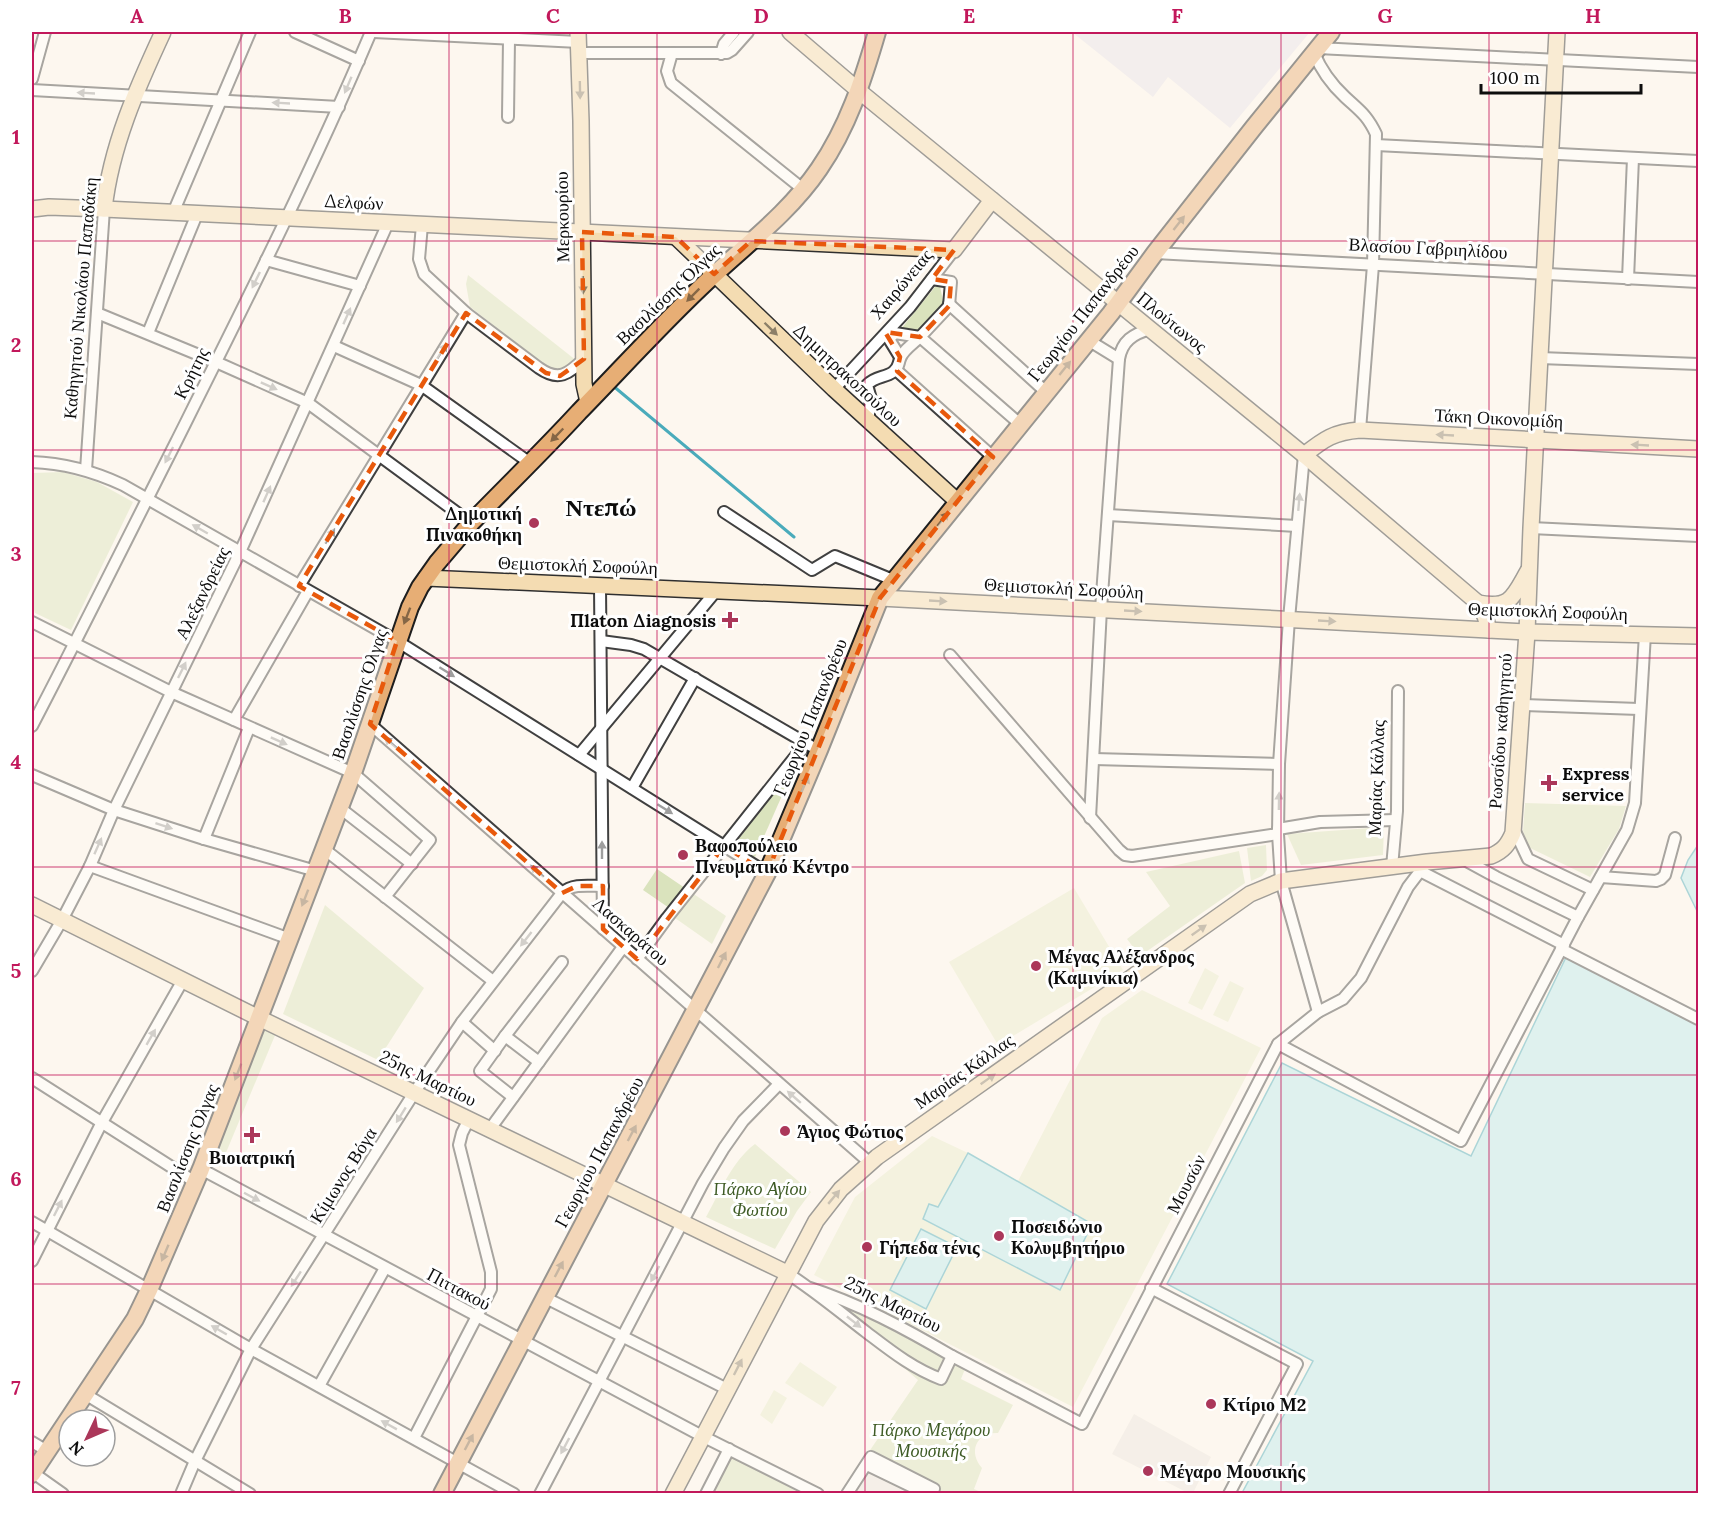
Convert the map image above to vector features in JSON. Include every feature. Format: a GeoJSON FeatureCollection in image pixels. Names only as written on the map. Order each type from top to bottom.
{"type":"FeatureCollection","features":[{"type":"Feature","properties":{"kind":"main road","name":"Καθηγητού Νικολάου Παπαδάκη"},"geometry":{"type":"LineString","coordinates":[[104,209],[119,139],[163,32]]}},
{"type":"Feature","properties":{"kind":"main road","name":"Πλούτωνος"},"geometry":{"type":"LineString","coordinates":[[790,32],[859,92],[1304,455],[1478,603],[1489,630]]}},
{"type":"Feature","properties":{"kind":"main road","name":"Βασιλίσσης Όλγας"},"geometry":{"type":"LineString","coordinates":[[32,1473],[135,1319],[149,1290],[198,1176],[316,871],[353,773],[410,607],[426,578],[471,523],[657,331],[804,190],[840,136],[859,92],[878,32]]}},
{"type":"Feature","properties":{"kind":"main road","name":"Γεωργίου Παπανδρέου"},"geometry":{"type":"LineString","coordinates":[[442,1494],[767,873],[813,747],[880,598],[1118,303],[1254,127],[1331,32]]}},
{"type":"Feature","properties":{"kind":"main road"},"geometry":{"type":"LineString","coordinates":[[1478,603],[1492,605],[1502,604],[1509,600],[1529,568],[1557,32]]}},
{"type":"Feature","properties":{"kind":"main road","name":"Μερκουρίου"},"geometry":{"type":"LineString","coordinates":[[579,42],[584,384],[588,402]]}},
{"type":"Feature","properties":{"kind":"main road","name":"Χαιρώνειας"},"geometry":{"type":"LineString","coordinates":[[954,250],[992,200]]}},
{"type":"Feature","properties":{"kind":"main road","name":"Δελφών"},"geometry":{"type":"LineString","coordinates":[[32,209],[49,207],[104,209],[751,241]]}},
{"type":"Feature","properties":{"kind":"main road"},"geometry":{"type":"LineString","coordinates":[[676,237],[714,274]]}},
{"type":"Feature","properties":{"kind":"main road"},"geometry":{"type":"LineString","coordinates":[[751,241],[954,250]]}},
{"type":"Feature","properties":{"kind":"main road","name":"Δημητρακοπούλου"},"geometry":{"type":"LineString","coordinates":[[714,274],[868,421],[957,501]]}},
{"type":"Feature","properties":{"kind":"main road","name":"Τάκη Οικονομίδη"},"geometry":{"type":"LineString","coordinates":[[1304,455],[1333,435],[1344,431],[1360,430],[1698,449]]}},
{"type":"Feature","properties":{"kind":"main road","name":"Ρωσσίδου καθηγητού"},"geometry":{"type":"LineString","coordinates":[[1513,830],[1527,632],[1529,568]]}},
{"type":"Feature","properties":{"kind":"main road","name":"Θεμιστοκλή Σοφούλη"},"geometry":{"type":"LineString","coordinates":[[426,578],[880,598],[1527,632],[1698,636]]}},
{"type":"Feature","properties":{"kind":"main road","name":"Μαρίας Κάλλας"},"geometry":{"type":"LineString","coordinates":[[673,1494],[816,1221],[841,1189],[870,1163],[1250,894],[1281,881],[1392,867],[1424,866],[1491,856],[1507,846],[1513,830]]}},
{"type":"Feature","properties":{"kind":"main road","name":"25ης Μαρτίου"},"geometry":{"type":"LineString","coordinates":[[32,905],[259,1018],[787,1273]]}},
{"type":"Feature","properties":{"kind":"street"},"geometry":{"type":"LineString","coordinates":[[32,79],[45,32]]}},
{"type":"Feature","properties":{"kind":"street"},"geometry":{"type":"LineString","coordinates":[[173,213],[250,32]]}},
{"type":"Feature","properties":{"kind":"street"},"geometry":{"type":"LineString","coordinates":[[295,32],[359,61]]}},
{"type":"Feature","properties":{"kind":"street"},"geometry":{"type":"LineString","coordinates":[[373,32],[470,34],[509,39],[579,42],[672,53],[721,54],[731,51],[748,32]]}},
{"type":"Feature","properties":{"kind":"street","name":"Κρήτης"},"geometry":{"type":"LineString","coordinates":[[32,726],[216,362],[373,32]]}},
{"type":"Feature","properties":{"kind":"street"},"geometry":{"type":"LineString","coordinates":[[721,54],[724,44],[734,32]]}},
{"type":"Feature","properties":{"kind":"street"},"geometry":{"type":"LineString","coordinates":[[507,117],[509,39]]}},
{"type":"Feature","properties":{"kind":"street"},"geometry":{"type":"LineString","coordinates":[[1360,430],[1373,265],[1376,134],[1370,121],[1320,68],[1316,50],[1698,67]]}},
{"type":"Feature","properties":{"kind":"street"},"geometry":{"type":"LineString","coordinates":[[672,53],[667,71],[671,83],[804,190]]}},
{"type":"Feature","properties":{"kind":"street"},"geometry":{"type":"LineString","coordinates":[[32,90],[339,107]]}},
{"type":"Feature","properties":{"kind":"street"},"geometry":{"type":"LineString","coordinates":[[1376,145],[1698,161]]}},
{"type":"Feature","properties":{"kind":"street"},"geometry":{"type":"LineString","coordinates":[[1628,279],[1633,158]]}},
{"type":"Feature","properties":{"kind":"street","name":"Καθηγητού Νικολάου Παπαδάκη"},"geometry":{"type":"LineString","coordinates":[[86,470],[104,209]]}},
{"type":"Feature","properties":{"kind":"street"},"geometry":{"type":"LineString","coordinates":[[148,333],[197,214]]}},
{"type":"Feature","properties":{"kind":"street","name":"Αλεξανδρείας"},"geometry":{"type":"LineString","coordinates":[[32,971],[90,866],[114,810],[240,552],[388,223]]}},
{"type":"Feature","properties":{"kind":"street"},"geometry":{"type":"LineString","coordinates":[[422,225],[419,259],[424,274],[466,313],[551,375],[566,374],[584,359]]}},
{"type":"Feature","properties":{"kind":"street","name":"Χαιρώνειας"},"geometry":{"type":"LineString","coordinates":[[834,389],[910,308],[954,250]]}},
{"type":"Feature","properties":{"kind":"street","name":"Βλασίου Γαβριηλίδου"},"geometry":{"type":"LineString","coordinates":[[1155,253],[1698,282]]}},
{"type":"Feature","properties":{"kind":"street"},"geometry":{"type":"LineString","coordinates":[[266,260],[360,286]]}},
{"type":"Feature","properties":{"kind":"street"},"geometry":{"type":"LineString","coordinates":[[868,421],[871,399],[867,385],[872,379],[896,370],[900,357],[949,306],[951,282],[932,279]]}},
{"type":"Feature","properties":{"kind":"street"},"geometry":{"type":"LineString","coordinates":[[949,304],[1046,392]]}},
{"type":"Feature","properties":{"kind":"street"},"geometry":{"type":"LineString","coordinates":[[97,313],[308,403],[471,523]]}},
{"type":"Feature","properties":{"kind":"street"},"geometry":{"type":"LineString","coordinates":[[234,720],[304,588],[421,385],[466,313]]}},
{"type":"Feature","properties":{"kind":"street"},"geometry":{"type":"LineString","coordinates":[[1090,818],[1101,609],[1119,359],[1124,345],[1131,336],[1150,329]]}},
{"type":"Feature","properties":{"kind":"street"},"geometry":{"type":"LineString","coordinates":[[900,357],[889,339],[895,333],[920,337],[1020,424]]}},
{"type":"Feature","properties":{"kind":"street"},"geometry":{"type":"LineString","coordinates":[[1088,340],[1119,359]]}},
{"type":"Feature","properties":{"kind":"street"},"geometry":{"type":"LineString","coordinates":[[334,346],[421,385],[531,462]]}},
{"type":"Feature","properties":{"kind":"street"},"geometry":{"type":"LineString","coordinates":[[1540,358],[1698,364]]}},
{"type":"Feature","properties":{"kind":"street"},"geometry":{"type":"LineString","coordinates":[[896,370],[993,457]]}},
{"type":"Feature","properties":{"kind":"street"},"geometry":{"type":"LineString","coordinates":[[1304,455],[1289,619],[1279,764],[1278,831],[1281,881],[1318,1012]]}},
{"type":"Feature","properties":{"kind":"street"},"geometry":{"type":"LineString","coordinates":[[32,462],[86,470],[109,478],[147,499],[397,641],[767,873]]}},
{"type":"Feature","properties":{"kind":"street"},"geometry":{"type":"LineString","coordinates":[[724,512],[812,570],[835,556],[894,580]]}},
{"type":"Feature","properties":{"kind":"street"},"geometry":{"type":"LineString","coordinates":[[1108,515],[1296,526]]}},
{"type":"Feature","properties":{"kind":"street"},"geometry":{"type":"LineString","coordinates":[[1531,528],[1698,536]]}},
{"type":"Feature","properties":{"kind":"street"},"geometry":{"type":"LineString","coordinates":[[600,586],[603,929]]}},
{"type":"Feature","properties":{"kind":"street"},"geometry":{"type":"LineString","coordinates":[[579,755],[716,591]]}},
{"type":"Feature","properties":{"kind":"street"},"geometry":{"type":"LineString","coordinates":[[32,622],[171,692],[353,773],[430,840],[385,897]]}},
{"type":"Feature","properties":{"kind":"street"},"geometry":{"type":"LineString","coordinates":[[1278,1044],[1461,1140],[1578,917],[1627,830],[1635,803],[1645,634]]}},
{"type":"Feature","properties":{"kind":"street"},"geometry":{"type":"LineString","coordinates":[[601,641],[644,649],[813,747],[724,846],[637,959]]}},
{"type":"Feature","properties":{"kind":"street"},"geometry":{"type":"LineString","coordinates":[[950,656],[1090,818],[1125,855],[1132,856],[1320,822],[1396,820]]}},
{"type":"Feature","properties":{"kind":"street"},"geometry":{"type":"LineString","coordinates":[[632,788],[695,678]]}},
{"type":"Feature","properties":{"kind":"street","name":"Μαρίας Κάλλας"},"geometry":{"type":"LineString","coordinates":[[1392,867],[1396,820],[1398,691]]}},
{"type":"Feature","properties":{"kind":"street"},"geometry":{"type":"LineString","coordinates":[[1522,705],[1640,709]]}},
{"type":"Feature","properties":{"kind":"street","name":"Λασκαράτου"},"geometry":{"type":"LineString","coordinates":[[370,724],[870,1163]]}},
{"type":"Feature","properties":{"kind":"street"},"geometry":{"type":"LineString","coordinates":[[204,839],[249,728]]}},
{"type":"Feature","properties":{"kind":"street"},"geometry":{"type":"LineString","coordinates":[[1094,759],[1279,764]]}},
{"type":"Feature","properties":{"kind":"street"},"geometry":{"type":"LineString","coordinates":[[32,775],[114,810],[316,871]]}},
{"type":"Feature","properties":{"kind":"street"},"geometry":{"type":"LineString","coordinates":[[340,808],[412,864]]}},
{"type":"Feature","properties":{"kind":"street"},"geometry":{"type":"LineString","coordinates":[[1513,830],[1528,859],[1593,891]]}},
{"type":"Feature","properties":{"kind":"street"},"geometry":{"type":"LineString","coordinates":[[1601,877],[1656,881],[1662,879],[1675,838]]}},
{"type":"Feature","properties":{"kind":"street"},"geometry":{"type":"LineString","coordinates":[[324,849],[493,981]]}},
{"type":"Feature","properties":{"kind":"street"},"geometry":{"type":"LineString","coordinates":[[1462,859],[1578,917]]}},
{"type":"Feature","properties":{"kind":"street"},"geometry":{"type":"LineString","coordinates":[[90,866],[290,939]]}},
{"type":"Feature","properties":{"kind":"street"},"geometry":{"type":"LineString","coordinates":[[1424,866],[1563,947],[1698,1019]]}},
{"type":"Feature","properties":{"kind":"street","name":"Μουσών"},"geometry":{"type":"LineString","coordinates":[[952,1356],[1082,1424],[1278,1044],[1318,1012],[1343,999],[1361,978],[1408,887],[1424,866]]}},
{"type":"Feature","properties":{"kind":"street"},"geometry":{"type":"LineString","coordinates":[[562,893],[566,889],[577,886],[603,886]]}},
{"type":"Feature","properties":{"kind":"street","name":"Κίμωνος Βόγα"},"geometry":{"type":"LineString","coordinates":[[181,1494],[195,1461],[252,1349],[414,1093],[462,1022],[562,893]]}},
{"type":"Feature","properties":{"kind":"street"},"geometry":{"type":"LineString","coordinates":[[490,1130],[623,947]]}},
{"type":"Feature","properties":{"kind":"street"},"geometry":{"type":"LineString","coordinates":[[513,1097],[480,1071],[562,962]]}},
{"type":"Feature","properties":{"kind":"street"},"geometry":{"type":"LineString","coordinates":[[32,1260],[101,1124],[183,980]]}},
{"type":"Feature","properties":{"kind":"street"},"geometry":{"type":"LineString","coordinates":[[462,1022],[495,1051]]}},
{"type":"Feature","properties":{"kind":"street"},"geometry":{"type":"LineString","coordinates":[[505,1036],[539,1062]]}},
{"type":"Feature","properties":{"kind":"street","name":"Πιττακού"},"geometry":{"type":"LineString","coordinates":[[32,1078],[101,1124],[198,1176],[325,1236],[702,1436],[818,1494]]}},
{"type":"Feature","properties":{"kind":"street"},"geometry":{"type":"LineString","coordinates":[[540,1494],[703,1183],[732,1135],[779,1083]]}},
{"type":"Feature","properties":{"kind":"street"},"geometry":{"type":"LineString","coordinates":[[414,1438],[491,1289],[492,1280],[459,1145],[469,1119]]}},
{"type":"Feature","properties":{"kind":"street"},"geometry":{"type":"LineString","coordinates":[[32,1222],[252,1349],[514,1494]]}},
{"type":"Feature","properties":{"kind":"street"},"geometry":{"type":"LineString","coordinates":[[319,1386],[385,1268]]}},
{"type":"Feature","properties":{"kind":"street","name":"25ης Μαρτίου"},"geometry":{"type":"LineString","coordinates":[[787,1273],[901,1359],[941,1379],[952,1356],[836,1296],[807,1287]]}},
{"type":"Feature","properties":{"kind":"street"},"geometry":{"type":"LineString","coordinates":[[1151,1288],[1297,1364],[1229,1494]]}},
{"type":"Feature","properties":{"kind":"street"},"geometry":{"type":"LineString","coordinates":[[544,1297],[727,1389]]}},
{"type":"Feature","properties":{"kind":"street"},"geometry":{"type":"LineString","coordinates":[[85,1394],[250,1494]]}},
{"type":"Feature","properties":{"kind":"street"},"geometry":{"type":"LineString","coordinates":[[32,1442],[47,1451]]}},
{"type":"Feature","properties":{"kind":"street"},"geometry":{"type":"LineString","coordinates":[[706,1494],[729,1449]]}},
{"type":"Feature","properties":{"kind":"street"},"geometry":{"type":"LineString","coordinates":[[847,1494],[867,1465],[930,1494]]}},
{"type":"Feature","properties":{"kind":"street"},"geometry":{"type":"LineString","coordinates":[[32,1473],[63,1494]]}},
{"type":"Feature","properties":{"kind":"highlighted area"},"geometry":{"type":"Polygon","coordinates":[[[582,232],[676,237],[714,274],[751,241],[954,250],[932,279],[951,282],[949,306],[920,337],[885,332],[900,357],[897,371],[993,457],[880,598],[767,873],[724,846],[637,959],[603,929],[603,886],[577,886],[562,893],[370,724],[397,641],[299,586],[466,313],[546,373],[560,376],[584,359],[582,232]]]}},
{"type":"Feature","properties":{"kind":"shaded area"},"geometry":{"type":"Polygon","coordinates":[[[1072,32],[1310,32],[1230,128],[1168,77],[1153,97],[1072,32]]]}},
{"type":"Feature","properties":{"kind":"shaded area"},"geometry":{"type":"Polygon","coordinates":[[[1134,1414],[1211,1457],[1193,1493],[1188,1493],[1112,1454],[1134,1414]]]}},
{"type":"Feature","properties":{"kind":"shaded area"},"geometry":{"type":"Polygon","coordinates":[[[867,1465],[932,1493],[847,1494],[867,1465]]]}},
{"type":"Feature","properties":{"kind":"green space"},"geometry":{"type":"Polygon","coordinates":[[[472,32],[578,32],[579,42],[468,37],[472,32]]]}},
{"type":"Feature","properties":{"kind":"green space"},"geometry":{"type":"Polygon","coordinates":[[[468,275],[577,361],[567,369],[555,373],[470,307],[466,284],[468,275]]]}},
{"type":"Feature","properties":{"kind":"green space"},"geometry":{"type":"Polygon","coordinates":[[[939,282],[944,305],[919,333],[901,329],[939,282]]]}},
{"type":"Feature","properties":{"kind":"green space"},"geometry":{"type":"Polygon","coordinates":[[[63,472],[97,482],[133,502],[71,630],[35,613],[32,603],[32,473],[63,472]]]}},
{"type":"Feature","properties":{"kind":"green space"},"geometry":{"type":"Polygon","coordinates":[[[795,766],[755,857],[734,845],[795,766]]]}},
{"type":"Feature","properties":{"kind":"green space"},"geometry":{"type":"Polygon","coordinates":[[[1525,803],[1626,806],[1619,829],[1590,877],[1528,847],[1523,831],[1525,803]]]}},
{"type":"Feature","properties":{"kind":"green space"},"geometry":{"type":"Polygon","coordinates":[[[1384,827],[1383,855],[1301,865],[1287,834],[1384,827]]]}},
{"type":"Feature","properties":{"kind":"green space"},"geometry":{"type":"Polygon","coordinates":[[[1266,845],[1267,870],[1262,876],[1251,881],[1247,848],[1266,845]]]}},
{"type":"Feature","properties":{"kind":"green space"},"geometry":{"type":"Polygon","coordinates":[[[1239,851],[1245,883],[1140,956],[1127,939],[1170,906],[1146,872],[1239,851]]]}},
{"type":"Feature","properties":{"kind":"green space"},"geometry":{"type":"Polygon","coordinates":[[[657,869],[726,916],[712,944],[675,918],[678,914],[643,890],[657,869]]]}},
{"type":"Feature","properties":{"kind":"green space","name":"Μέγας Αλέξανδρος (Καμινίκια)"},"geometry":{"type":"Polygon","coordinates":[[[1074,888],[1123,970],[998,1045],[949,962],[1074,888]]]}},
{"type":"Feature","properties":{"kind":"green space"},"geometry":{"type":"Polygon","coordinates":[[[325,905],[424,988],[378,1060],[283,1014],[325,905]]]}},
{"type":"Feature","properties":{"kind":"green space"},"geometry":{"type":"Polygon","coordinates":[[[1205,968],[1219,976],[1202,1010],[1188,1003],[1205,968]]]}},
{"type":"Feature","properties":{"kind":"green space"},"geometry":{"type":"Polygon","coordinates":[[[1230,981],[1244,988],[1228,1022],[1213,1015],[1230,981]]]}},
{"type":"Feature","properties":{"kind":"green space","name":"Ποσειδώνιο Κολυμβητήριο"},"geometry":{"type":"Polygon","coordinates":[[[1142,990],[1261,1048],[1073,1407],[814,1275],[855,1197],[932,1136],[1018,1181],[1102,1018],[1142,990]]]}},
{"type":"Feature","properties":{"kind":"green space"},"geometry":{"type":"Polygon","coordinates":[[[264,1027],[276,1033],[220,1167],[211,1161],[264,1027]]]}},
{"type":"Feature","properties":{"kind":"green space","name":"Πάρκο Αγίου Φωτίου"},"geometry":{"type":"Polygon","coordinates":[[[755,1144],[811,1192],[775,1249],[706,1217],[733,1168],[755,1144]]]}},
{"type":"Feature","properties":{"kind":"green space","name":"Πάρκο Μεγάρου Μουσικής"},"geometry":{"type":"Polygon","coordinates":[[[813,1288],[965,1369],[961,1379],[1013,1405],[998,1433],[984,1436],[977,1444],[975,1456],[982,1468],[974,1489],[983,1493],[932,1493],[866,1456],[918,1380],[813,1288]]]}},
{"type":"Feature","properties":{"kind":"green space"},"geometry":{"type":"Polygon","coordinates":[[[800,1362],[837,1387],[823,1407],[785,1383],[800,1362]]]}},
{"type":"Feature","properties":{"kind":"green space"},"geometry":{"type":"Polygon","coordinates":[[[774,1390],[787,1398],[772,1424],[760,1415],[774,1390]]]}},
{"type":"Feature","properties":{"kind":"green space"},"geometry":{"type":"Polygon","coordinates":[[[729,1449],[818,1494],[707,1494],[729,1449]]]}},
{"type":"Feature","properties":{"kind":"water"},"geometry":{"type":"Polygon","coordinates":[[[1698,845],[1698,913],[1681,878],[1688,860],[1698,845]]]}},
{"type":"Feature","properties":{"kind":"water"},"geometry":{"type":"Polygon","coordinates":[[[1569,951],[1698,1021],[1698,1493],[1242,1493],[1313,1361],[1167,1284],[1282,1063],[1471,1156],[1569,951]]]}},
{"type":"Feature","properties":{"kind":"water"},"geometry":{"type":"Polygon","coordinates":[[[968,1153],[1092,1224],[1060,1290],[923,1219],[929,1204],[938,1207],[968,1153]]]}},
{"type":"Feature","properties":{"kind":"water"},"geometry":{"type":"Polygon","coordinates":[[[921,1229],[957,1247],[926,1309],[890,1290],[921,1229]]]}},
{"type":"Feature","properties":{"kind":"waterway"},"geometry":{"type":"LineString","coordinates":[[612,385],[794,537]]}},
{"type":"Feature","properties":{"kind":"place","name":"Δημοτική Πινακοθήκη"},"geometry":{"type":"Point","coordinates":[534,523]}},
{"type":"Feature","properties":{"kind":"place","name":"Πlaton Δiagnosis"},"geometry":{"type":"Point","coordinates":[730,620]}},
{"type":"Feature","properties":{"kind":"place","name":"Express service"},"geometry":{"type":"Point","coordinates":[1549,783]}},
{"type":"Feature","properties":{"kind":"place","name":"Βαφοπούλειο Πνευματικό Κέντρο"},"geometry":{"type":"Point","coordinates":[683,855]}},
{"type":"Feature","properties":{"kind":"place","name":"Μέγας Αλέξανδρος (Καμινίκια)"},"geometry":{"type":"Point","coordinates":[1036,966]}},
{"type":"Feature","properties":{"kind":"place","name":"Άγιος Φώτιος"},"geometry":{"type":"Point","coordinates":[785,1131]}},
{"type":"Feature","properties":{"kind":"place","name":"Βιοιατρική"},"geometry":{"type":"Point","coordinates":[252,1135]}},
{"type":"Feature","properties":{"kind":"place","name":"Ποσειδώνιο Κολυμβητήριο"},"geometry":{"type":"Point","coordinates":[999,1236]}},
{"type":"Feature","properties":{"kind":"place","name":"Γήπεδα τένις"},"geometry":{"type":"Point","coordinates":[867,1247]}},
{"type":"Feature","properties":{"kind":"place","name":"Κτίριο Μ2"},"geometry":{"type":"Point","coordinates":[1211,1404]}},
{"type":"Feature","properties":{"kind":"place","name":"Μέγαρο Μουσικής"},"geometry":{"type":"Point","coordinates":[1148,1471]}},
{"type":"Feature","properties":{"kind":"district","name":"Ντεπώ"},"geometry":{"type":"Point","coordinates":[601,507]}}]}
